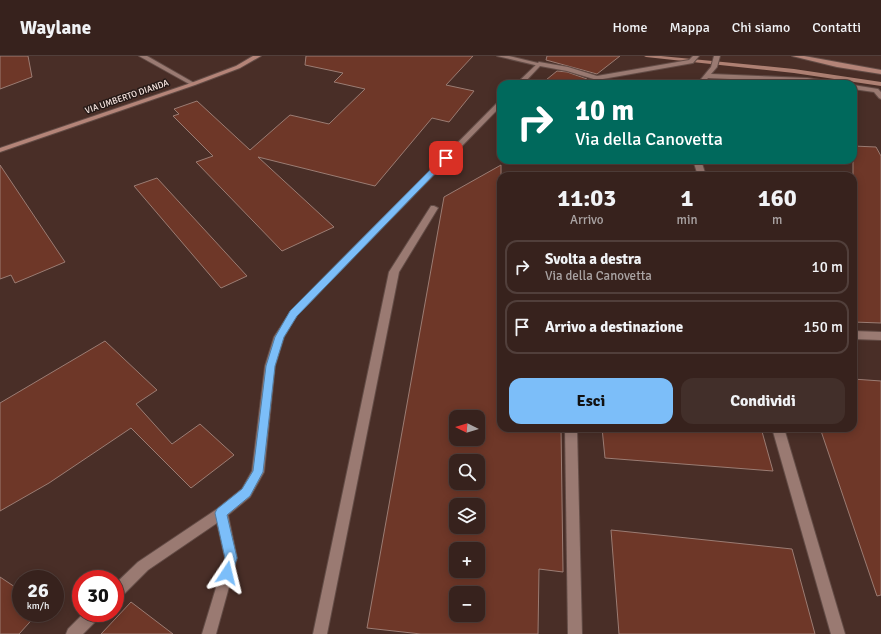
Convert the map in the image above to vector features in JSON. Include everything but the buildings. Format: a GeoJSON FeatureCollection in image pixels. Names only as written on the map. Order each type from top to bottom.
{"type":"FeatureCollection","features":[{"type":"Feature","properties":{"kind":"street"},"geometry":{"type":"LineString","coordinates":[[142,56],[193,84]]}},
{"type":"Feature","properties":{"kind":"street","name":"VIA UMBERTO DIANDA"},"geometry":{"type":"LineString","coordinates":[[0,150],[193,84],[238,67],[258,56]]}},
{"type":"Feature","properties":{"kind":"street"},"geometry":{"type":"LineString","coordinates":[[500,56],[568,69],[597,78],[691,62],[696,56]]}},
{"type":"Feature","properties":{"kind":"street"},"geometry":{"type":"LineString","coordinates":[[703,80],[714,67],[716,56]]}},
{"type":"Feature","properties":{"kind":"street"},"geometry":{"type":"LineString","coordinates":[[796,56],[837,65],[881,72]]}},
{"type":"Feature","properties":{"kind":"street"},"geometry":{"type":"LineString","coordinates":[[523,80],[539,64]]}},
{"type":"Feature","properties":{"kind":"street"},"geometry":{"type":"LineString","coordinates":[[706,76],[807,80]]}},
{"type":"Feature","properties":{"kind":"street"},"geometry":{"type":"LineString","coordinates":[[857,88],[876,90],[881,97]]}},
{"type":"Feature","properties":{"kind":"street"},"geometry":{"type":"LineString","coordinates":[[124,584],[143,566],[221,513],[246,492],[258,472],[270,366],[279,337],[294,314],[497,106]]}},
{"type":"Feature","properties":{"kind":"street"},"geometry":{"type":"LineString","coordinates":[[320,634],[394,272],[434,208]]}},
{"type":"Feature","properties":{"kind":"street"},"geometry":{"type":"LineString","coordinates":[[857,335],[881,336]]}},
{"type":"Feature","properties":{"kind":"street"},"geometry":{"type":"LineString","coordinates":[[571,432],[575,634]]}},
{"type":"Feature","properties":{"kind":"street"},"geometry":{"type":"LineString","coordinates":[[779,432],[838,634]]}},
{"type":"Feature","properties":{"kind":"street"},"geometry":{"type":"LineString","coordinates":[[209,634],[231,558],[221,513]]}},
{"type":"Feature","properties":{"kind":"street"},"geometry":{"type":"LineString","coordinates":[[73,634],[85,622]]}},
{"type":"Feature","properties":{"kind":"waterway"},"geometry":{"type":"LineString","coordinates":[[646,56],[794,71],[854,80]]}},
{"type":"Feature","properties":{"kind":"waterway"},"geometry":{"type":"LineString","coordinates":[[857,80],[881,84]]}},
{"type":"Feature","properties":{"kind":"route"},"geometry":{"type":"LineString","coordinates":[[227,573],[231,558],[221,513],[246,492],[258,472],[270,366],[279,337],[294,314],[446,158]]}}]}
